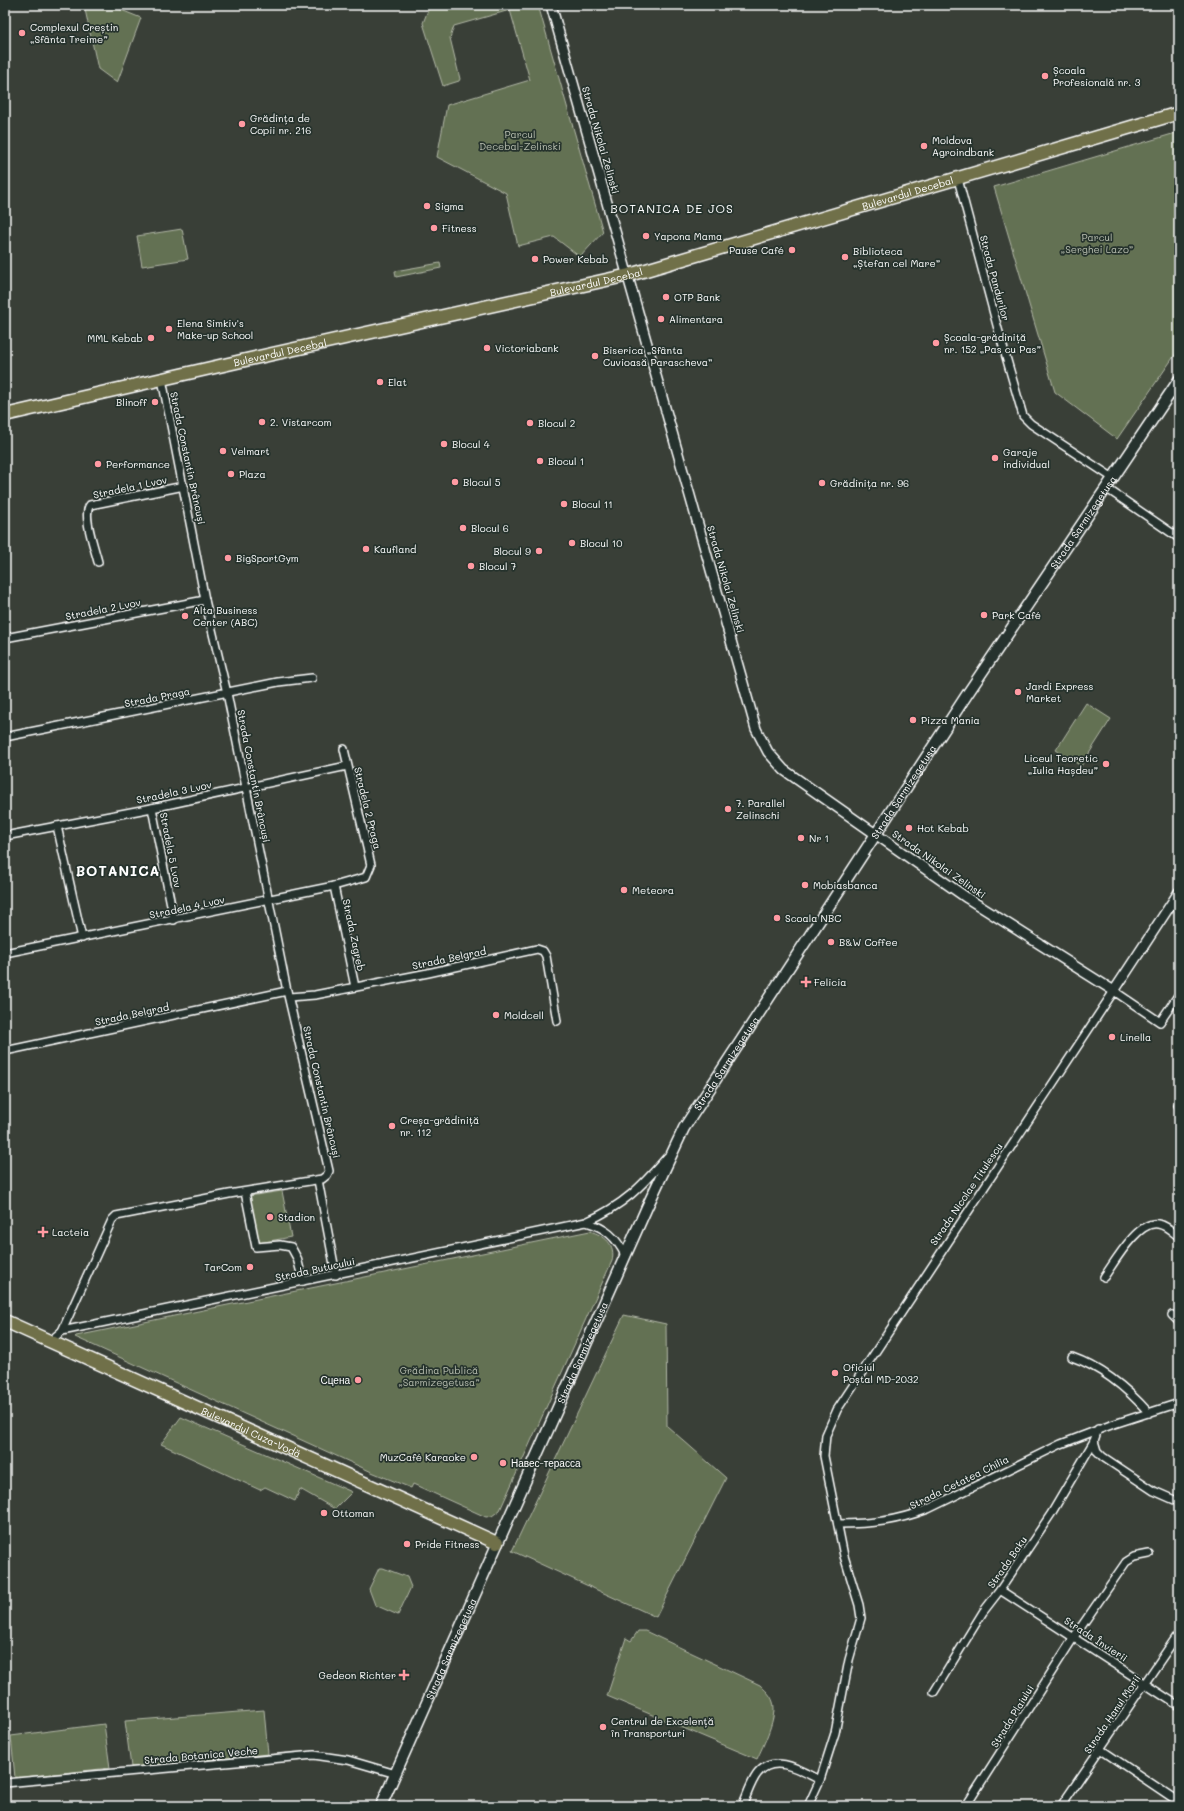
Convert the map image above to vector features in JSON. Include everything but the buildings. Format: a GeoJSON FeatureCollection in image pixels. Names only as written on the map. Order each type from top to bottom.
{"type":"FeatureCollection","features":[{"type":"Feature","properties":{"kind":"main road","name":"Bulevardul Decebal"},"geometry":{"type":"LineString","coordinates":[[5,415],[629,276],[1179,113]]}},
{"type":"Feature","properties":{"kind":"main road","name":"Strada Sarmizegetusa"},"geometry":{"type":"LineString","coordinates":[[381,1806],[396,1774],[421,1712],[671,1154],[693,1115],[968,693],[1179,380]]}},
{"type":"Feature","properties":{"kind":"main road","name":"Bulevardul Cuza-Vodă"},"geometry":{"type":"LineString","coordinates":[[5,1321],[497,1543]]}},
{"type":"Feature","properties":{"kind":"street","name":"Strada Nikolai Zelinski"},"geometry":{"type":"LineString","coordinates":[[551,5],[759,736],[768,752],[784,770],[967,898],[1114,991]]}},
{"type":"Feature","properties":{"kind":"street","name":"Strada Pandurilor"},"geometry":{"type":"LineString","coordinates":[[958,179],[1002,344],[1024,416],[1031,424],[1113,478]]}},
{"type":"Feature","properties":{"kind":"street","name":"Strada Constantin Brâncuși"},"geometry":{"type":"LineString","coordinates":[[162,380],[184,486],[205,600],[227,693],[288,994],[329,1167],[327,1175],[318,1180]]}},
{"type":"Feature","properties":{"kind":"street","name":"Stradela 1 Lvov"},"geometry":{"type":"LineString","coordinates":[[98,562],[88,521],[87,512],[90,505],[184,486]]}},
{"type":"Feature","properties":{"kind":"street"},"geometry":{"type":"LineString","coordinates":[[1106,488],[1179,538]]}},
{"type":"Feature","properties":{"kind":"street","name":"Stradela 2 Lvov"},"geometry":{"type":"LineString","coordinates":[[5,638],[205,600]]}},
{"type":"Feature","properties":{"kind":"street","name":"Strada Praga"},"geometry":{"type":"LineString","coordinates":[[5,737],[278,682],[312,678]]}},
{"type":"Feature","properties":{"kind":"street","name":"Stradela 2 Praga"},"geometry":{"type":"LineString","coordinates":[[344,749],[371,865],[370,872]]}},
{"type":"Feature","properties":{"kind":"street","name":"Stradela 3 Lvov"},"geometry":{"type":"LineString","coordinates":[[5,836],[152,808],[347,766]]}},
{"type":"Feature","properties":{"kind":"street","name":"Stradela 5 Lvov"},"geometry":{"type":"LineString","coordinates":[[152,808],[174,920]]}},
{"type":"Feature","properties":{"kind":"street"},"geometry":{"type":"LineString","coordinates":[[58,826],[82,938]]}},
{"type":"Feature","properties":{"kind":"street","name":"Stradela 4 Lvov"},"geometry":{"type":"LineString","coordinates":[[5,953],[174,920],[334,886],[359,880],[366,877],[370,872]]}},
{"type":"Feature","properties":{"kind":"street","name":"Strada Zagreb"},"geometry":{"type":"LineString","coordinates":[[334,886],[355,987]]}},
{"type":"Feature","properties":{"kind":"street","name":"Strada Nicolae Titulescu"},"geometry":{"type":"LineString","coordinates":[[838,1524],[824,1456],[824,1441],[830,1424],[873,1354],[1179,892]]}},
{"type":"Feature","properties":{"kind":"street","name":"Strada Belgrad"},"geometry":{"type":"LineString","coordinates":[[5,1052],[288,994],[314,995],[540,949],[546,956],[557,1021]]}},
{"type":"Feature","properties":{"kind":"street"},"geometry":{"type":"LineString","coordinates":[[1114,991],[1160,1022],[1179,994]]}},
{"type":"Feature","properties":{"kind":"street","name":"Strada Butucului"},"geometry":{"type":"LineString","coordinates":[[62,1331],[586,1222],[624,1202],[671,1154]]}},
{"type":"Feature","properties":{"kind":"street"},"geometry":{"type":"LineString","coordinates":[[52,1342],[62,1331],[112,1220],[116,1216],[318,1180],[336,1275]]}},
{"type":"Feature","properties":{"kind":"street"},"geometry":{"type":"LineString","coordinates":[[245,1192],[256,1247],[280,1245],[291,1247],[297,1258],[303,1282]]}},
{"type":"Feature","properties":{"kind":"street"},"geometry":{"type":"LineString","coordinates":[[586,1222],[599,1226],[610,1233],[619,1243],[625,1255]]}},
{"type":"Feature","properties":{"kind":"street"},"geometry":{"type":"LineString","coordinates":[[1104,1277],[1142,1227],[1156,1224],[1163,1226],[1179,1237]]}},
{"type":"Feature","properties":{"kind":"street"},"geometry":{"type":"LineString","coordinates":[[1172,1315],[1179,1322]]}},
{"type":"Feature","properties":{"kind":"street"},"geometry":{"type":"LineString","coordinates":[[1072,1357],[1091,1364],[1115,1380],[1149,1413]]}},
{"type":"Feature","properties":{"kind":"street","name":"Strada Cetatea Chilia"},"geometry":{"type":"LineString","coordinates":[[838,1524],[878,1523],[908,1517],[928,1509],[1054,1447],[1098,1429],[1179,1404]]}},
{"type":"Feature","properties":{"kind":"street","name":"Strada Baku"},"geometry":{"type":"LineString","coordinates":[[934,1692],[969,1634],[1052,1514],[1094,1441],[1098,1429]]}},
{"type":"Feature","properties":{"kind":"street"},"geometry":{"type":"LineString","coordinates":[[1094,1441],[1097,1451],[1103,1457],[1154,1491],[1179,1502]]}},
{"type":"Feature","properties":{"kind":"street"},"geometry":{"type":"LineString","coordinates":[[808,1806],[820,1780],[835,1733],[849,1660],[861,1618],[859,1605],[844,1556],[838,1524]]}},
{"type":"Feature","properties":{"kind":"street","name":"Strada Plaiului"},"geometry":{"type":"LineString","coordinates":[[966,1806],[1074,1637],[1126,1562],[1134,1557],[1149,1554]]}},
{"type":"Feature","properties":{"kind":"street","name":"Strada Învierii"},"geometry":{"type":"LineString","coordinates":[[1000,1590],[1179,1706]]}},
{"type":"Feature","properties":{"kind":"street","name":"Strada Hanul Morii"},"geometry":{"type":"LineString","coordinates":[[1061,1806],[1179,1633]]}},
{"type":"Feature","properties":{"kind":"street"},"geometry":{"type":"LineString","coordinates":[[1100,1750],[1179,1802]]}},
{"type":"Feature","properties":{"kind":"street","name":"Strada Botanica Veche"},"geometry":{"type":"LineString","coordinates":[[5,1783],[314,1755],[348,1760],[396,1774]]}},
{"type":"Feature","properties":{"kind":"street"},"geometry":{"type":"LineString","coordinates":[[742,1806],[758,1773],[772,1764],[787,1765],[820,1780]]}},
{"type":"Feature","properties":{"kind":"green space"},"geometry":{"type":"Polygon","coordinates":[[[84,5],[109,5],[141,18],[117,83],[98,69],[84,5]]]}},
{"type":"Feature","properties":{"kind":"green space","name":"Parcul Decebal-Zelinski"},"geometry":{"type":"Polygon","coordinates":[[[430,5],[538,5],[603,232],[580,257],[554,237],[518,246],[506,193],[437,157],[447,105],[530,80],[510,10],[454,26],[450,38],[460,79],[459,81],[443,86],[423,23],[430,5]]]}},
{"type":"Feature","properties":{"kind":"green space","name":"Parcul „Serghei Lazo”"},"geometry":{"type":"Polygon","coordinates":[[[1179,132],[1179,349],[1117,439],[1055,392],[994,187],[1179,132]]]}},
{"type":"Feature","properties":{"kind":"green space"},"geometry":{"type":"Polygon","coordinates":[[[182,229],[188,259],[142,266],[137,236],[182,229]]]}},
{"type":"Feature","properties":{"kind":"green space"},"geometry":{"type":"Polygon","coordinates":[[[440,263],[441,268],[396,277],[395,271],[440,263]]]}},
{"type":"Feature","properties":{"kind":"green space"},"geometry":{"type":"Polygon","coordinates":[[[1086,703],[1111,719],[1081,766],[1056,750],[1086,703]]]}},
{"type":"Feature","properties":{"kind":"green space","name":"Stadion"},"geometry":{"type":"Polygon","coordinates":[[[282,1191],[291,1237],[259,1243],[249,1196],[282,1191]]]}},
{"type":"Feature","properties":{"kind":"green space","name":"Grădina Publică „Sarmizegetusa”"},"geometry":{"type":"Polygon","coordinates":[[[590,1231],[605,1238],[611,1245],[613,1255],[612,1261],[500,1510],[492,1516],[486,1517],[413,1484],[411,1488],[374,1473],[75,1337],[76,1336],[590,1231]]]}},
{"type":"Feature","properties":{"kind":"green space"},"geometry":{"type":"Polygon","coordinates":[[[624,1315],[666,1324],[667,1426],[726,1478],[656,1617],[512,1551],[624,1315]]]}},
{"type":"Feature","properties":{"kind":"green space"},"geometry":{"type":"Polygon","coordinates":[[[181,1417],[352,1492],[335,1509],[300,1489],[295,1501],[265,1487],[260,1490],[161,1444],[181,1417]]]}},
{"type":"Feature","properties":{"kind":"green space"},"geometry":{"type":"Polygon","coordinates":[[[379,1568],[383,1568],[407,1577],[411,1587],[398,1615],[375,1605],[369,1589],[379,1568]]]}},
{"type":"Feature","properties":{"kind":"green space"},"geometry":{"type":"Polygon","coordinates":[[[638,1631],[645,1631],[760,1685],[766,1691],[771,1697],[774,1708],[772,1723],[757,1759],[607,1696],[626,1638],[631,1641],[638,1631]]]}},
{"type":"Feature","properties":{"kind":"green space"},"geometry":{"type":"Polygon","coordinates":[[[264,1710],[268,1754],[131,1767],[125,1721],[264,1710]]]}},
{"type":"Feature","properties":{"kind":"green space"},"geometry":{"type":"Polygon","coordinates":[[[104,1724],[110,1768],[15,1778],[11,1736],[104,1724]]]}},
{"type":"Feature","properties":{"kind":"place","name":"Complexul Creștin „Sfânta Treime”"},"geometry":{"type":"Point","coordinates":[22,33]}},
{"type":"Feature","properties":{"kind":"place","name":"Școala Profesională nr. 3"},"geometry":{"type":"Point","coordinates":[1045,76]}},
{"type":"Feature","properties":{"kind":"place","name":"Grădința de Copii nr. 216"},"geometry":{"type":"Point","coordinates":[242,124]}},
{"type":"Feature","properties":{"kind":"place","name":"Moldova Agroindbank"},"geometry":{"type":"Point","coordinates":[924,146]}},
{"type":"Feature","properties":{"kind":"place","name":"Sigma"},"geometry":{"type":"Point","coordinates":[427,206]}},
{"type":"Feature","properties":{"kind":"place","name":"Fitness"},"geometry":{"type":"Point","coordinates":[434,228]}},
{"type":"Feature","properties":{"kind":"place","name":"Yapona Mama"},"geometry":{"type":"Point","coordinates":[646,236]}},
{"type":"Feature","properties":{"kind":"place","name":"Pause Café"},"geometry":{"type":"Point","coordinates":[792,250]}},
{"type":"Feature","properties":{"kind":"place","name":"Biblioteca „Ștefan cel Mare”"},"geometry":{"type":"Point","coordinates":[845,257]}},
{"type":"Feature","properties":{"kind":"place","name":"Power Kebab"},"geometry":{"type":"Point","coordinates":[535,259]}},
{"type":"Feature","properties":{"kind":"place","name":"OTP Bank"},"geometry":{"type":"Point","coordinates":[666,297]}},
{"type":"Feature","properties":{"kind":"place","name":"Alimentara"},"geometry":{"type":"Point","coordinates":[661,319]}},
{"type":"Feature","properties":{"kind":"place","name":"Elena Simkiv's Make-up School"},"geometry":{"type":"Point","coordinates":[169,329]}},
{"type":"Feature","properties":{"kind":"place","name":"MML Kebab"},"geometry":{"type":"Point","coordinates":[151,338]}},
{"type":"Feature","properties":{"kind":"place","name":"Școala-grădiniță nr. 152 „Pas cu Pas”"},"geometry":{"type":"Point","coordinates":[936,343]}},
{"type":"Feature","properties":{"kind":"place","name":"Victoriabank"},"geometry":{"type":"Point","coordinates":[487,348]}},
{"type":"Feature","properties":{"kind":"place","name":"Biserica „Sfânta Cuvioasă Parascheva”"},"geometry":{"type":"Point","coordinates":[595,356]}},
{"type":"Feature","properties":{"kind":"place","name":"Elat"},"geometry":{"type":"Point","coordinates":[380,382]}},
{"type":"Feature","properties":{"kind":"place","name":"Blinoff"},"geometry":{"type":"Point","coordinates":[155,402]}},
{"type":"Feature","properties":{"kind":"place","name":"2. Vistarcom"},"geometry":{"type":"Point","coordinates":[262,422]}},
{"type":"Feature","properties":{"kind":"place","name":"Blocul 2"},"geometry":{"type":"Point","coordinates":[530,423]}},
{"type":"Feature","properties":{"kind":"place","name":"Blocul 4"},"geometry":{"type":"Point","coordinates":[444,444]}},
{"type":"Feature","properties":{"kind":"place","name":"Velmart"},"geometry":{"type":"Point","coordinates":[223,451]}},
{"type":"Feature","properties":{"kind":"place","name":"Garaje individual"},"geometry":{"type":"Point","coordinates":[995,458]}},
{"type":"Feature","properties":{"kind":"place","name":"Blocul 1"},"geometry":{"type":"Point","coordinates":[540,461]}},
{"type":"Feature","properties":{"kind":"place","name":"Performance"},"geometry":{"type":"Point","coordinates":[98,464]}},
{"type":"Feature","properties":{"kind":"place","name":"Plaza"},"geometry":{"type":"Point","coordinates":[231,474]}},
{"type":"Feature","properties":{"kind":"place","name":"Blocul 5"},"geometry":{"type":"Point","coordinates":[455,482]}},
{"type":"Feature","properties":{"kind":"place","name":"Grădinița nr. 96"},"geometry":{"type":"Point","coordinates":[822,483]}},
{"type":"Feature","properties":{"kind":"place","name":"Blocul 11"},"geometry":{"type":"Point","coordinates":[564,504]}},
{"type":"Feature","properties":{"kind":"place","name":"Blocul 6"},"geometry":{"type":"Point","coordinates":[463,528]}},
{"type":"Feature","properties":{"kind":"place","name":"Blocul 10"},"geometry":{"type":"Point","coordinates":[572,543]}},
{"type":"Feature","properties":{"kind":"place","name":"Kaufland"},"geometry":{"type":"Point","coordinates":[366,549]}},
{"type":"Feature","properties":{"kind":"place","name":"Blocul 9"},"geometry":{"type":"Point","coordinates":[539,551]}},
{"type":"Feature","properties":{"kind":"place","name":"BigSportGym"},"geometry":{"type":"Point","coordinates":[228,558]}},
{"type":"Feature","properties":{"kind":"place","name":"Blocul 7"},"geometry":{"type":"Point","coordinates":[471,566]}},
{"type":"Feature","properties":{"kind":"place","name":"Park Café"},"geometry":{"type":"Point","coordinates":[984,615]}},
{"type":"Feature","properties":{"kind":"place","name":"Alta Business Center (ABC)"},"geometry":{"type":"Point","coordinates":[185,616]}},
{"type":"Feature","properties":{"kind":"place","name":"Jardi Express Market"},"geometry":{"type":"Point","coordinates":[1018,692]}},
{"type":"Feature","properties":{"kind":"place","name":"Pizza Mania"},"geometry":{"type":"Point","coordinates":[913,720]}},
{"type":"Feature","properties":{"kind":"place","name":"Liceul Teoretic „Iulia Hașdeu”"},"geometry":{"type":"Point","coordinates":[1106,764]}},
{"type":"Feature","properties":{"kind":"place","name":"7. Parallel Zelinschi"},"geometry":{"type":"Point","coordinates":[728,809]}},
{"type":"Feature","properties":{"kind":"place","name":"Hot Kebab"},"geometry":{"type":"Point","coordinates":[909,828]}},
{"type":"Feature","properties":{"kind":"place","name":"Nr 1"},"geometry":{"type":"Point","coordinates":[801,838]}},
{"type":"Feature","properties":{"kind":"place","name":"Mobiasbanca"},"geometry":{"type":"Point","coordinates":[805,885]}},
{"type":"Feature","properties":{"kind":"place","name":"Meteora"},"geometry":{"type":"Point","coordinates":[624,890]}},
{"type":"Feature","properties":{"kind":"place","name":"Scoala NBC"},"geometry":{"type":"Point","coordinates":[777,918]}},
{"type":"Feature","properties":{"kind":"place","name":"B&W Coffee"},"geometry":{"type":"Point","coordinates":[831,942]}},
{"type":"Feature","properties":{"kind":"place","name":"Felicia"},"geometry":{"type":"Point","coordinates":[806,982]}},
{"type":"Feature","properties":{"kind":"place","name":"Moldcell"},"geometry":{"type":"Point","coordinates":[496,1015]}},
{"type":"Feature","properties":{"kind":"place","name":"Linella"},"geometry":{"type":"Point","coordinates":[1112,1037]}},
{"type":"Feature","properties":{"kind":"place","name":"Creșa-grădiniță nr. 112"},"geometry":{"type":"Point","coordinates":[392,1126]}},
{"type":"Feature","properties":{"kind":"place","name":"Stadion"},"geometry":{"type":"Point","coordinates":[270,1217]}},
{"type":"Feature","properties":{"kind":"place","name":"Lacteia"},"geometry":{"type":"Point","coordinates":[43,1232]}},
{"type":"Feature","properties":{"kind":"place","name":"TarCom"},"geometry":{"type":"Point","coordinates":[250,1267]}},
{"type":"Feature","properties":{"kind":"place","name":"Oficiul Poștal MD-2032"},"geometry":{"type":"Point","coordinates":[835,1373]}},
{"type":"Feature","properties":{"kind":"place","name":"Сцена"},"geometry":{"type":"Point","coordinates":[358,1380]}},
{"type":"Feature","properties":{"kind":"place","name":"MuzCafé Karaoke"},"geometry":{"type":"Point","coordinates":[474,1457]}},
{"type":"Feature","properties":{"kind":"place","name":"Навес-терасса"},"geometry":{"type":"Point","coordinates":[503,1463]}},
{"type":"Feature","properties":{"kind":"place","name":"Ottoman"},"geometry":{"type":"Point","coordinates":[324,1513]}},
{"type":"Feature","properties":{"kind":"place","name":"Pride Fitness"},"geometry":{"type":"Point","coordinates":[407,1544]}},
{"type":"Feature","properties":{"kind":"place","name":"Gedeon Richter"},"geometry":{"type":"Point","coordinates":[404,1675]}},
{"type":"Feature","properties":{"kind":"place","name":"Centrul de Excelență în Transporturi"},"geometry":{"type":"Point","coordinates":[603,1727]}},
{"type":"Feature","properties":{"kind":"district","name":"BOTANICA DE JOS"},"geometry":{"type":"Point","coordinates":[672,209]}},
{"type":"Feature","properties":{"kind":"district","name":"BOTANICA"},"geometry":{"type":"Point","coordinates":[118,871]}}]}
